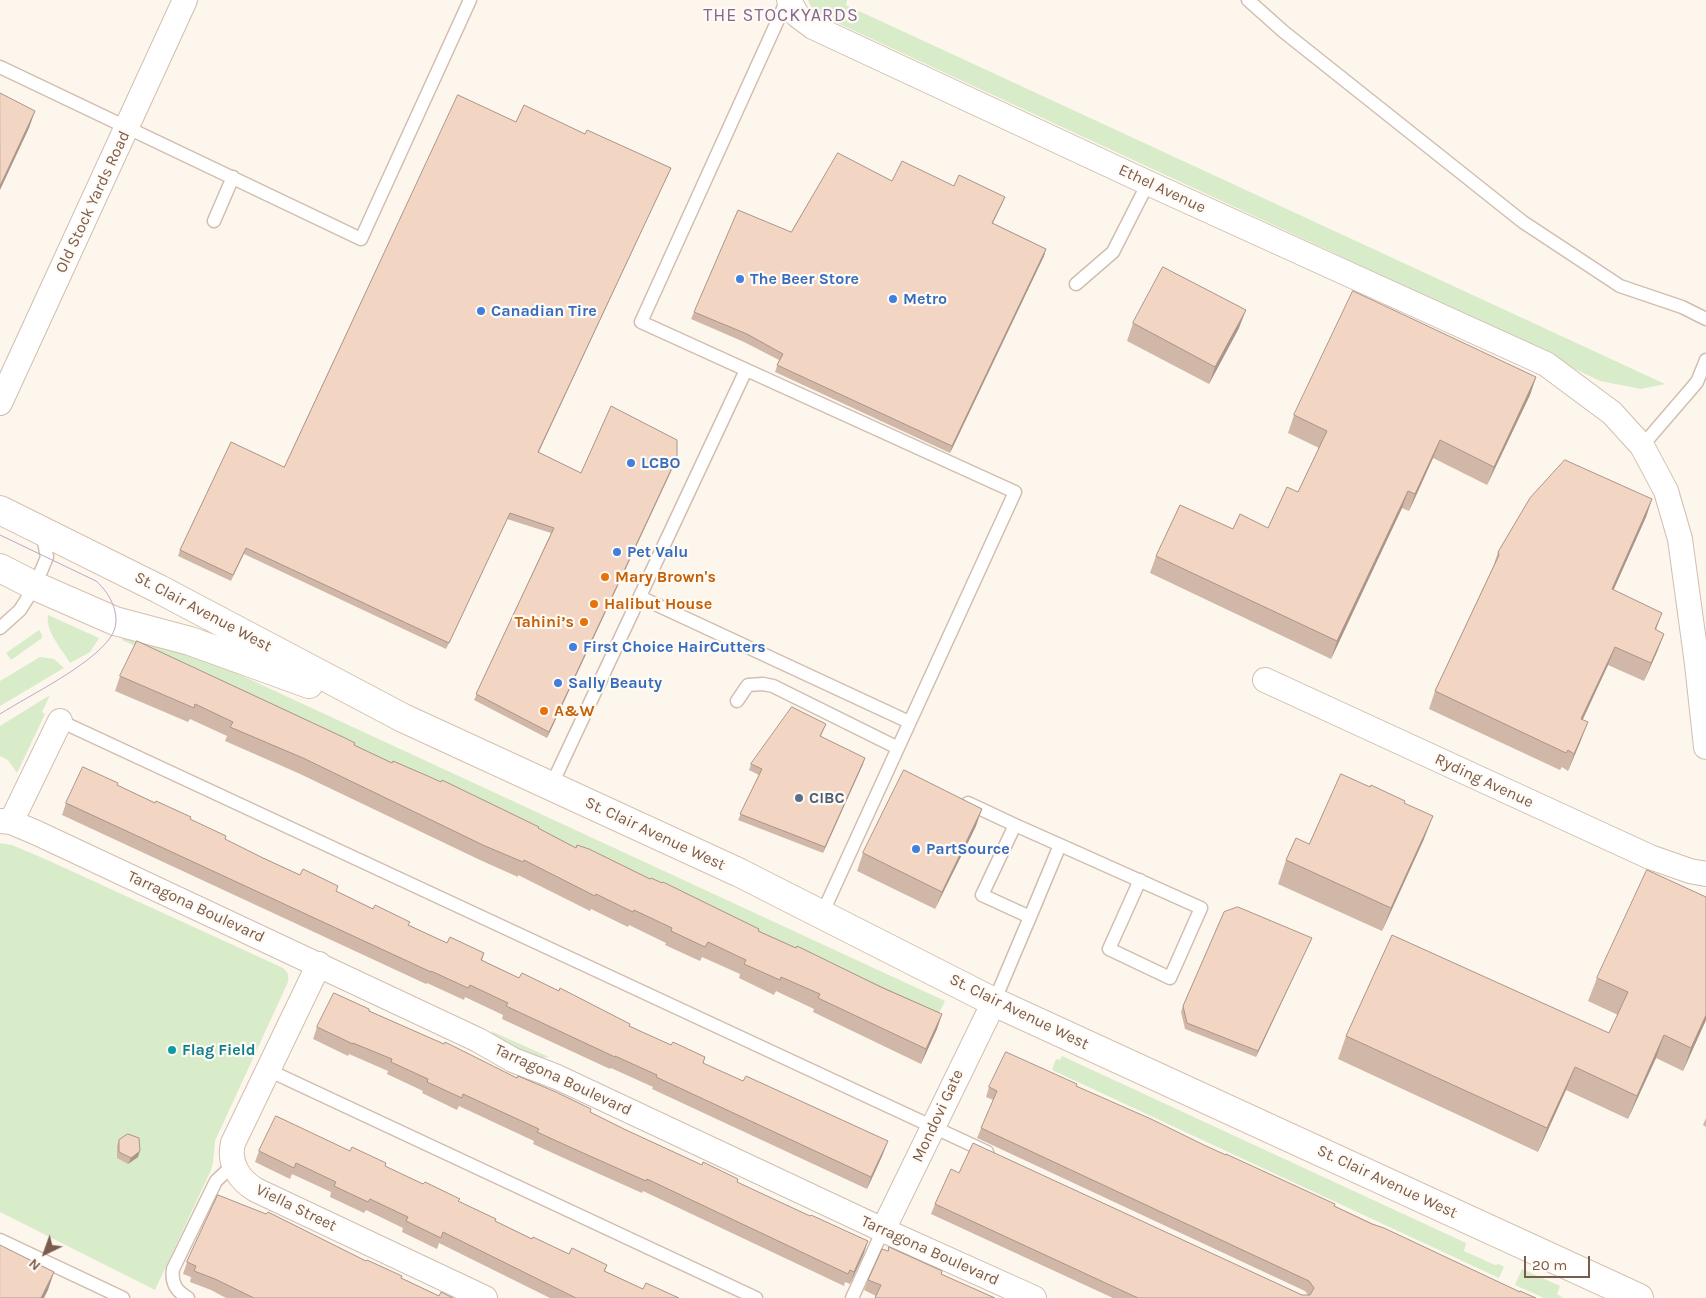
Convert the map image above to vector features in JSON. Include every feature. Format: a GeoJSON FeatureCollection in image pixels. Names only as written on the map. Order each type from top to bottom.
{"type":"FeatureCollection","features":[{"type":"Feature","properties":{"kind":"main road","name":"St. Clair Avenue West"},"geometry":{"type":"LineString","coordinates":[[0,510],[160,589],[404,718],[740,873],[994,1002],[1605,1291],[1639,1298]]}},
{"type":"Feature","properties":{"kind":"main road","name":"St. Clair Avenue West"},"geometry":{"type":"LineString","coordinates":[[0,568],[115,622],[190,641],[404,718]]}},
{"type":"Feature","properties":{"kind":"street","name":"Old Stock Yards Road"},"geometry":{"type":"LineString","coordinates":[[0,403],[186,0]]}},
{"type":"Feature","properties":{"kind":"street","name":"Ethel Avenue"},"geometry":{"type":"LineString","coordinates":[[788,0],[798,15],[813,27],[1148,183],[1546,364],[1612,413],[1642,446],[1666,491],[1680,539],[1706,747]]}},
{"type":"Feature","properties":{"kind":"street","name":"Ryding Avenue"},"geometry":{"type":"LineString","coordinates":[[1265,680],[1650,857],[1690,871],[1706,874]]}},
{"type":"Feature","properties":{"kind":"street"},"geometry":{"type":"LineString","coordinates":[[5,822],[60,721]]}},
{"type":"Feature","properties":{"kind":"street","name":"Tarragona Boulevard"},"geometry":{"type":"LineString","coordinates":[[5,822],[319,964],[478,1040],[513,1060],[557,1077],[883,1230],[1034,1298]]}},
{"type":"Feature","properties":{"kind":"street"},"geometry":{"type":"LineString","coordinates":[[234,1164],[231,1150],[233,1143],[319,964]]}},
{"type":"Feature","properties":{"kind":"street","name":"Mondovi Gate"},"geometry":{"type":"LineString","coordinates":[[883,1230],[994,1002]]}},
{"type":"Feature","properties":{"kind":"street","name":"Viella Street"},"geometry":{"type":"LineString","coordinates":[[234,1164],[239,1175],[256,1190],[485,1298]]}},
{"type":"Feature","properties":{"kind":"lane"},"geometry":{"type":"LineString","coordinates":[[0,67],[362,239],[470,0]]}},
{"type":"Feature","properties":{"kind":"lane"},"geometry":{"type":"LineString","coordinates":[[788,0],[641,322],[1015,492],[822,914]]}},
{"type":"Feature","properties":{"kind":"lane"},"geometry":{"type":"LineString","coordinates":[[1248,0],[1284,32],[1523,222],[1620,286],[1682,307],[1706,319]]}},
{"type":"Feature","properties":{"kind":"lane"},"geometry":{"type":"LineString","coordinates":[[214,221],[232,177]]}},
{"type":"Feature","properties":{"kind":"lane"},"geometry":{"type":"LineString","coordinates":[[1076,284],[1113,252],[1148,183]]}},
{"type":"Feature","properties":{"kind":"lane"},"geometry":{"type":"LineString","coordinates":[[1642,446],[1697,382],[1706,360]]}},
{"type":"Feature","properties":{"kind":"lane"},"geometry":{"type":"LineString","coordinates":[[552,786],[746,370]]}},
{"type":"Feature","properties":{"kind":"lane"},"geometry":{"type":"LineString","coordinates":[[0,628],[20,610],[35,586],[47,557],[41,530]]}},
{"type":"Feature","properties":{"kind":"lane"},"geometry":{"type":"LineString","coordinates":[[640,597],[909,722]]}},
{"type":"Feature","properties":{"kind":"lane"},"geometry":{"type":"LineString","coordinates":[[737,701],[748,685],[763,684],[773,686],[898,748]]}},
{"type":"Feature","properties":{"kind":"lane"},"geometry":{"type":"LineString","coordinates":[[60,721],[1000,1158]]}},
{"type":"Feature","properties":{"kind":"lane"},"geometry":{"type":"LineString","coordinates":[[957,798],[1060,846],[1140,880],[1201,908],[1170,978],[1109,949],[1140,880]]}},
{"type":"Feature","properties":{"kind":"lane"},"geometry":{"type":"LineString","coordinates":[[1015,825],[982,895],[1030,917]]}},
{"type":"Feature","properties":{"kind":"lane"},"geometry":{"type":"LineString","coordinates":[[994,1002],[1060,846]]}},
{"type":"Feature","properties":{"kind":"lane"},"geometry":{"type":"LineString","coordinates":[[268,1070],[756,1298]]}},
{"type":"Feature","properties":{"kind":"lane"},"geometry":{"type":"LineString","coordinates":[[188,1298],[179,1292],[174,1284],[172,1278],[173,1269],[216,1181],[234,1164]]}},
{"type":"Feature","properties":{"kind":"lane"},"geometry":{"type":"LineString","coordinates":[[852,1298],[883,1230]]}},
{"type":"Feature","properties":{"kind":"lane"},"geometry":{"type":"LineString","coordinates":[[0,1240],[123,1298]]}},
{"type":"Feature","properties":{"kind":"green space"},"geometry":{"type":"Polygon","coordinates":[[[808,0],[847,0],[846,5],[1665,384],[1641,389],[1600,381],[1334,253],[818,14],[811,7],[808,0]]]}},
{"type":"Feature","properties":{"kind":"green space"},"geometry":{"type":"Polygon","coordinates":[[[48,615],[99,638],[90,652],[70,663],[52,634],[48,615]]]}},
{"type":"Feature","properties":{"kind":"green space"},"geometry":{"type":"Polygon","coordinates":[[[39,630],[42,638],[11,660],[6,653],[39,630]]]}},
{"type":"Feature","properties":{"kind":"green space"},"geometry":{"type":"Polygon","coordinates":[[[123,636],[200,657],[945,1001],[939,1013],[937,1013],[122,640],[123,636]]]}},
{"type":"Feature","properties":{"kind":"green space"},"geometry":{"type":"Polygon","coordinates":[[[40,657],[54,659],[64,668],[0,706],[0,681],[40,657]]]}},
{"type":"Feature","properties":{"kind":"green space"},"geometry":{"type":"Polygon","coordinates":[[[50,695],[42,712],[45,714],[17,773],[8,760],[0,756],[0,726],[50,695]]]}},
{"type":"Feature","properties":{"kind":"green space"},"geometry":{"type":"Polygon","coordinates":[[[0,843],[12,845],[45,859],[281,967],[288,973],[288,982],[215,1141],[211,1170],[155,1290],[0,1212],[0,843]]]}},
{"type":"Feature","properties":{"kind":"green space"},"geometry":{"type":"Polygon","coordinates":[[[491,1031],[549,1057],[535,1059],[500,1045],[491,1031]]]}},
{"type":"Feature","properties":{"kind":"green space"},"geometry":{"type":"Polygon","coordinates":[[[1062,1056],[1466,1243],[1464,1251],[1504,1267],[1499,1278],[1052,1070],[1056,1059],[1060,1060],[1062,1056]]]}},
{"type":"Feature","properties":{"kind":"green space"},"geometry":{"type":"Polygon","coordinates":[[[1522,1269],[1560,1286],[1557,1294],[1563,1298],[1544,1298],[1515,1285],[1522,1269]]]}},
{"type":"Feature","properties":{"kind":"building"},"geometry":{"type":"Polygon","coordinates":[[[0,93],[35,111],[0,186],[0,93]]]}},
{"type":"Feature","properties":{"kind":"building","name":"Canadian Tire"},"geometry":{"type":"Polygon","coordinates":[[[458,95],[516,122],[524,105],[585,134],[587,130],[671,168],[538,452],[581,473],[611,406],[677,440],[677,457],[549,732],[476,694],[554,528],[510,513],[449,643],[246,548],[233,575],[180,550],[231,442],[284,467],[458,95]]]}},
{"type":"Feature","properties":{"kind":"building","name":"Metro"},"geometry":{"type":"Polygon","coordinates":[[[838,153],[892,181],[902,161],[954,186],[959,175],[1005,197],[992,223],[1046,249],[952,446],[777,365],[783,354],[747,334],[694,312],[738,210],[791,232],[838,153]]]}},
{"type":"Feature","properties":{"kind":"building"},"geometry":{"type":"Polygon","coordinates":[[[1163,267],[1246,310],[1215,367],[1133,323],[1163,267]]]}},
{"type":"Feature","properties":{"kind":"building"},"geometry":{"type":"Polygon","coordinates":[[[1353,291],[1536,377],[1494,467],[1440,440],[1415,494],[1408,491],[1337,641],[1156,556],[1180,505],[1233,529],[1240,514],[1268,528],[1287,487],[1298,492],[1327,431],[1294,415],[1353,291]]]}},
{"type":"Feature","properties":{"kind":"building"},"geometry":{"type":"Polygon","coordinates":[[[1565,460],[1652,499],[1612,589],[1662,613],[1655,629],[1664,634],[1651,663],[1615,647],[1581,719],[1588,722],[1574,754],[1568,750],[1566,753],[1435,691],[1499,555],[1498,552],[1530,498],[1565,460]]]}},
{"type":"Feature","properties":{"kind":"building"},"geometry":{"type":"Polygon","coordinates":[[[137,641],[343,737],[355,743],[354,745],[392,763],[393,761],[441,782],[442,780],[539,827],[576,848],[577,845],[589,849],[650,879],[663,882],[759,929],[758,931],[796,948],[797,946],[883,988],[942,1014],[926,1049],[818,998],[820,994],[781,977],[780,980],[744,964],[746,960],[708,942],[705,947],[671,931],[672,928],[634,910],[633,912],[596,894],[595,896],[524,860],[523,862],[485,846],[303,758],[230,727],[233,722],[195,704],[194,708],[120,676],[137,641]]]}},
{"type":"Feature","properties":{"kind":"building","name":"CIBC"},"geometry":{"type":"Polygon","coordinates":[[[792,707],[826,724],[820,736],[865,758],[825,847],[740,814],[762,769],[751,764],[792,707]]]}},
{"type":"Feature","properties":{"kind":"building"},"geometry":{"type":"Polygon","coordinates":[[[83,767],[155,803],[156,801],[191,817],[190,819],[226,836],[225,839],[263,858],[300,875],[303,869],[338,886],[336,891],[373,909],[375,905],[410,922],[408,925],[447,943],[450,937],[484,953],[481,960],[519,978],[522,973],[559,991],[560,988],[630,1024],[629,1026],[671,1045],[673,1042],[705,1057],[703,1063],[743,1081],[746,1076],[888,1141],[871,1177],[656,1077],[657,1075],[506,1006],[508,1003],[470,985],[468,988],[431,972],[66,803],[83,767]]]}},
{"type":"Feature","properties":{"kind":"building","name":"PartSource"},"geometry":{"type":"Polygon","coordinates":[[[904,770],[982,809],[942,892],[863,853],[904,770]]]}},
{"type":"Feature","properties":{"kind":"building"},"geometry":{"type":"Polygon","coordinates":[[[1341,774],[1370,787],[1371,785],[1433,816],[1391,908],[1286,860],[1296,838],[1309,844],[1341,774]]]}},
{"type":"Feature","properties":{"kind":"building"},"geometry":{"type":"Polygon","coordinates":[[[1647,870],[1706,897],[1706,1015],[1691,1048],[1664,1035],[1637,1096],[1575,1067],[1547,1128],[1346,1036],[1392,935],[1609,1033],[1628,992],[1597,978],[1647,870]]]}},
{"type":"Feature","properties":{"kind":"building"},"geometry":{"type":"Polygon","coordinates":[[[1238,907],[1312,938],[1258,1051],[1187,1023],[1183,1006],[1224,912],[1238,907]]]}},
{"type":"Feature","properties":{"kind":"building"},"geometry":{"type":"Polygon","coordinates":[[[334,993],[369,1009],[369,1011],[444,1044],[445,1042],[517,1078],[518,1076],[556,1092],[591,1109],[590,1112],[626,1130],[702,1165],[703,1162],[738,1179],[737,1182],[868,1241],[854,1272],[850,1270],[848,1274],[647,1179],[646,1181],[537,1132],[539,1129],[463,1094],[462,1098],[427,1082],[428,1079],[391,1062],[392,1059],[353,1044],[317,1027],[334,993]]]}},
{"type":"Feature","properties":{"kind":"building"},"geometry":{"type":"Polygon","coordinates":[[[1006,1052],[1077,1084],[1076,1086],[1335,1204],[1334,1206],[1372,1224],[1536,1298],[1138,1298],[935,1204],[951,1169],[959,1173],[973,1143],[1302,1295],[1310,1295],[1314,1288],[1309,1281],[981,1128],[997,1091],[989,1087],[1006,1052]]]}},
{"type":"Feature","properties":{"kind":"building"},"geometry":{"type":"Polygon","coordinates":[[[276,1116],[350,1151],[352,1147],[386,1163],[385,1166],[460,1199],[458,1201],[532,1239],[533,1237],[569,1254],[572,1248],[607,1265],[604,1271],[643,1289],[646,1283],[679,1298],[576,1298],[443,1232],[441,1238],[406,1221],[408,1217],[370,1199],[368,1202],[334,1186],[336,1182],[296,1163],[294,1168],[259,1151],[276,1116]]]}},
{"type":"Feature","properties":{"kind":"building"},"geometry":{"type":"Polygon","coordinates":[[[128,1134],[139,1138],[140,1151],[131,1158],[119,1152],[119,1140],[128,1134]]]}},
{"type":"Feature","properties":{"kind":"building"},"geometry":{"type":"Polygon","coordinates":[[[218,1195],[266,1214],[268,1212],[366,1261],[402,1276],[401,1278],[439,1296],[441,1292],[453,1298],[254,1298],[194,1271],[196,1266],[187,1262],[218,1195]]]}},
{"type":"Feature","properties":{"kind":"building"},"geometry":{"type":"Polygon","coordinates":[[[0,1245],[54,1272],[41,1298],[0,1298],[0,1245]]]}},
{"type":"Feature","properties":{"kind":"building"},"geometry":{"type":"Polygon","coordinates":[[[889,1247],[942,1271],[941,1274],[995,1298],[875,1298],[881,1285],[868,1280],[882,1249],[888,1251],[889,1247]]]}},
{"type":"Feature","properties":{"kind":"tram line"},"geometry":{"type":"LineString","coordinates":[[0,535],[96,581],[111,600],[116,615],[114,631],[101,649],[59,679],[0,714]]}},
{"type":"Feature","properties":{"kind":"place","name":"The Beer Store"},"geometry":{"type":"Point","coordinates":[740,279]}},
{"type":"Feature","properties":{"kind":"place","name":"Metro"},"geometry":{"type":"Point","coordinates":[893,299]}},
{"type":"Feature","properties":{"kind":"place","name":"Canadian Tire"},"geometry":{"type":"Point","coordinates":[481,311]}},
{"type":"Feature","properties":{"kind":"place","name":"LCBO"},"geometry":{"type":"Point","coordinates":[631,463]}},
{"type":"Feature","properties":{"kind":"place","name":"Pet Valu"},"geometry":{"type":"Point","coordinates":[617,552]}},
{"type":"Feature","properties":{"kind":"place","name":"Mary Brown's"},"geometry":{"type":"Point","coordinates":[605,577]}},
{"type":"Feature","properties":{"kind":"place","name":"Halibut House"},"geometry":{"type":"Point","coordinates":[594,604]}},
{"type":"Feature","properties":{"kind":"place","name":"Tahini’s"},"geometry":{"type":"Point","coordinates":[584,622]}},
{"type":"Feature","properties":{"kind":"place","name":"First Choice HairCutters"},"geometry":{"type":"Point","coordinates":[573,647]}},
{"type":"Feature","properties":{"kind":"place","name":"Sally Beauty"},"geometry":{"type":"Point","coordinates":[558,683]}},
{"type":"Feature","properties":{"kind":"place","name":"A&W"},"geometry":{"type":"Point","coordinates":[544,711]}},
{"type":"Feature","properties":{"kind":"place","name":"CIBC"},"geometry":{"type":"Point","coordinates":[799,798]}},
{"type":"Feature","properties":{"kind":"place","name":"PartSource"},"geometry":{"type":"Point","coordinates":[916,849]}},
{"type":"Feature","properties":{"kind":"place","name":"Flag Field"},"geometry":{"type":"Point","coordinates":[172,1050]}},
{"type":"Feature","properties":{"kind":"district","name":"THE STOCKYARDS"},"geometry":{"type":"Point","coordinates":[781,16]}}]}
